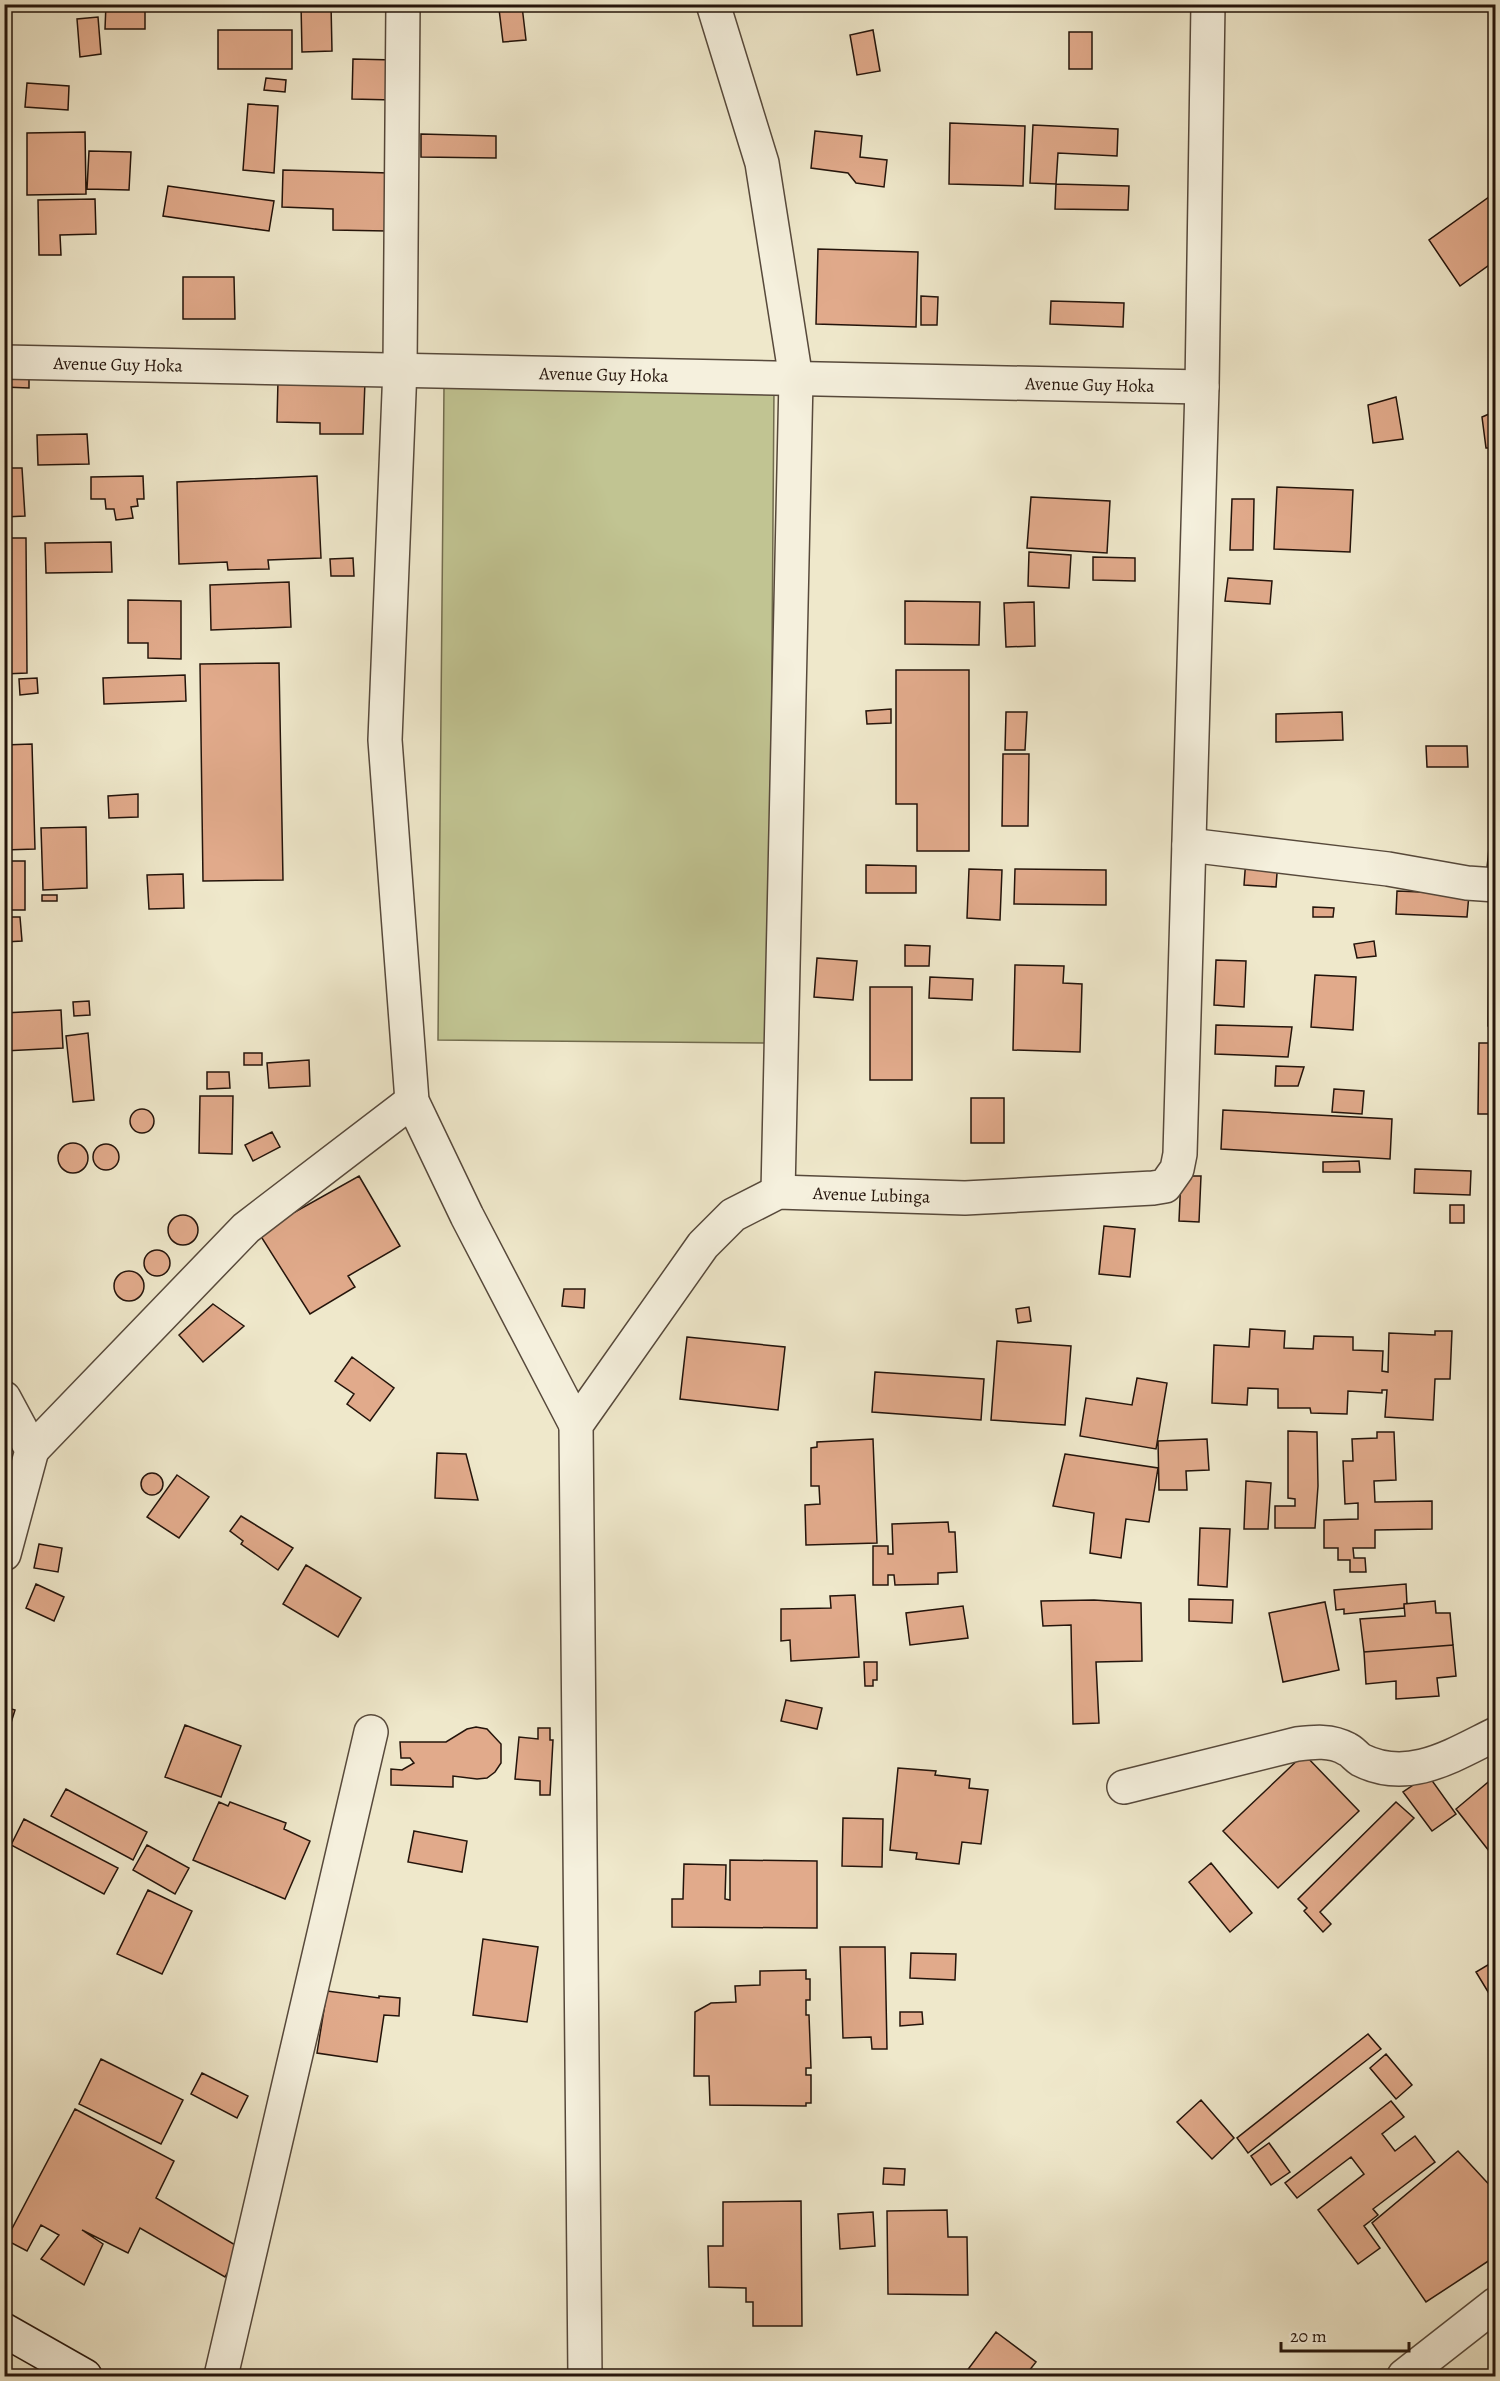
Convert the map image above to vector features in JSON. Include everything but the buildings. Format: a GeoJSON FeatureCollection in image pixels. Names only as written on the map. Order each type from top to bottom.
{"type":"FeatureCollection","features":[{"type":"Feature","properties":{"kind":"street"},"geometry":{"type":"LineString","coordinates":[[403,4],[400,369],[385,740],[412,1101],[467,1216],[576,1425],[585,2376]]}},
{"type":"Feature","properties":{"kind":"street"},"geometry":{"type":"LineString","coordinates":[[576,1425],[703,1245],[733,1215],[778,1192],[796,379],[762,163],[713,4]]}},
{"type":"Feature","properties":{"kind":"street","name":"Avenue Lubinga"},"geometry":{"type":"LineString","coordinates":[[778,1192],[965,1198],[1153,1188],[1166,1185],[1172,1178],[1180,1154],[1202,387],[1208,4]]}},
{"type":"Feature","properties":{"kind":"street","name":"Avenue Guy Hoka"},"geometry":{"type":"LineString","coordinates":[[4,362],[1202,387]]}},
{"type":"Feature","properties":{"kind":"street"},"geometry":{"type":"LineString","coordinates":[[1189,845],[1496,885]]}},
{"type":"Feature","properties":{"kind":"street"},"geometry":{"type":"LineString","coordinates":[[4,1554],[32,1450],[246,1228],[412,1101]]}},
{"type":"Feature","properties":{"kind":"street"},"geometry":{"type":"LineString","coordinates":[[4,1398],[32,1450]]}},
{"type":"Feature","properties":{"kind":"street"},"geometry":{"type":"LineString","coordinates":[[221,2376],[371,1732]]}},
{"type":"Feature","properties":{"kind":"street"},"geometry":{"type":"LineString","coordinates":[[1124,1788],[1297,1744],[1322,1742],[1347,1749],[1360,1759],[1379,1766],[1395,1770],[1416,1769],[1440,1762],[1496,1734]]}},
{"type":"Feature","properties":{"kind":"street"},"geometry":{"type":"LineString","coordinates":[[1404,2376],[1496,2304]]}},
{"type":"Feature","properties":{"kind":"street"},"geometry":{"type":"LineString","coordinates":[[4,2330],[85,2376]]}},
{"type":"Feature","properties":{"kind":"green space"},"geometry":{"type":"Polygon","coordinates":[[[444,386],[774,388],[769,1043],[438,1040],[444,386]]]}}]}
